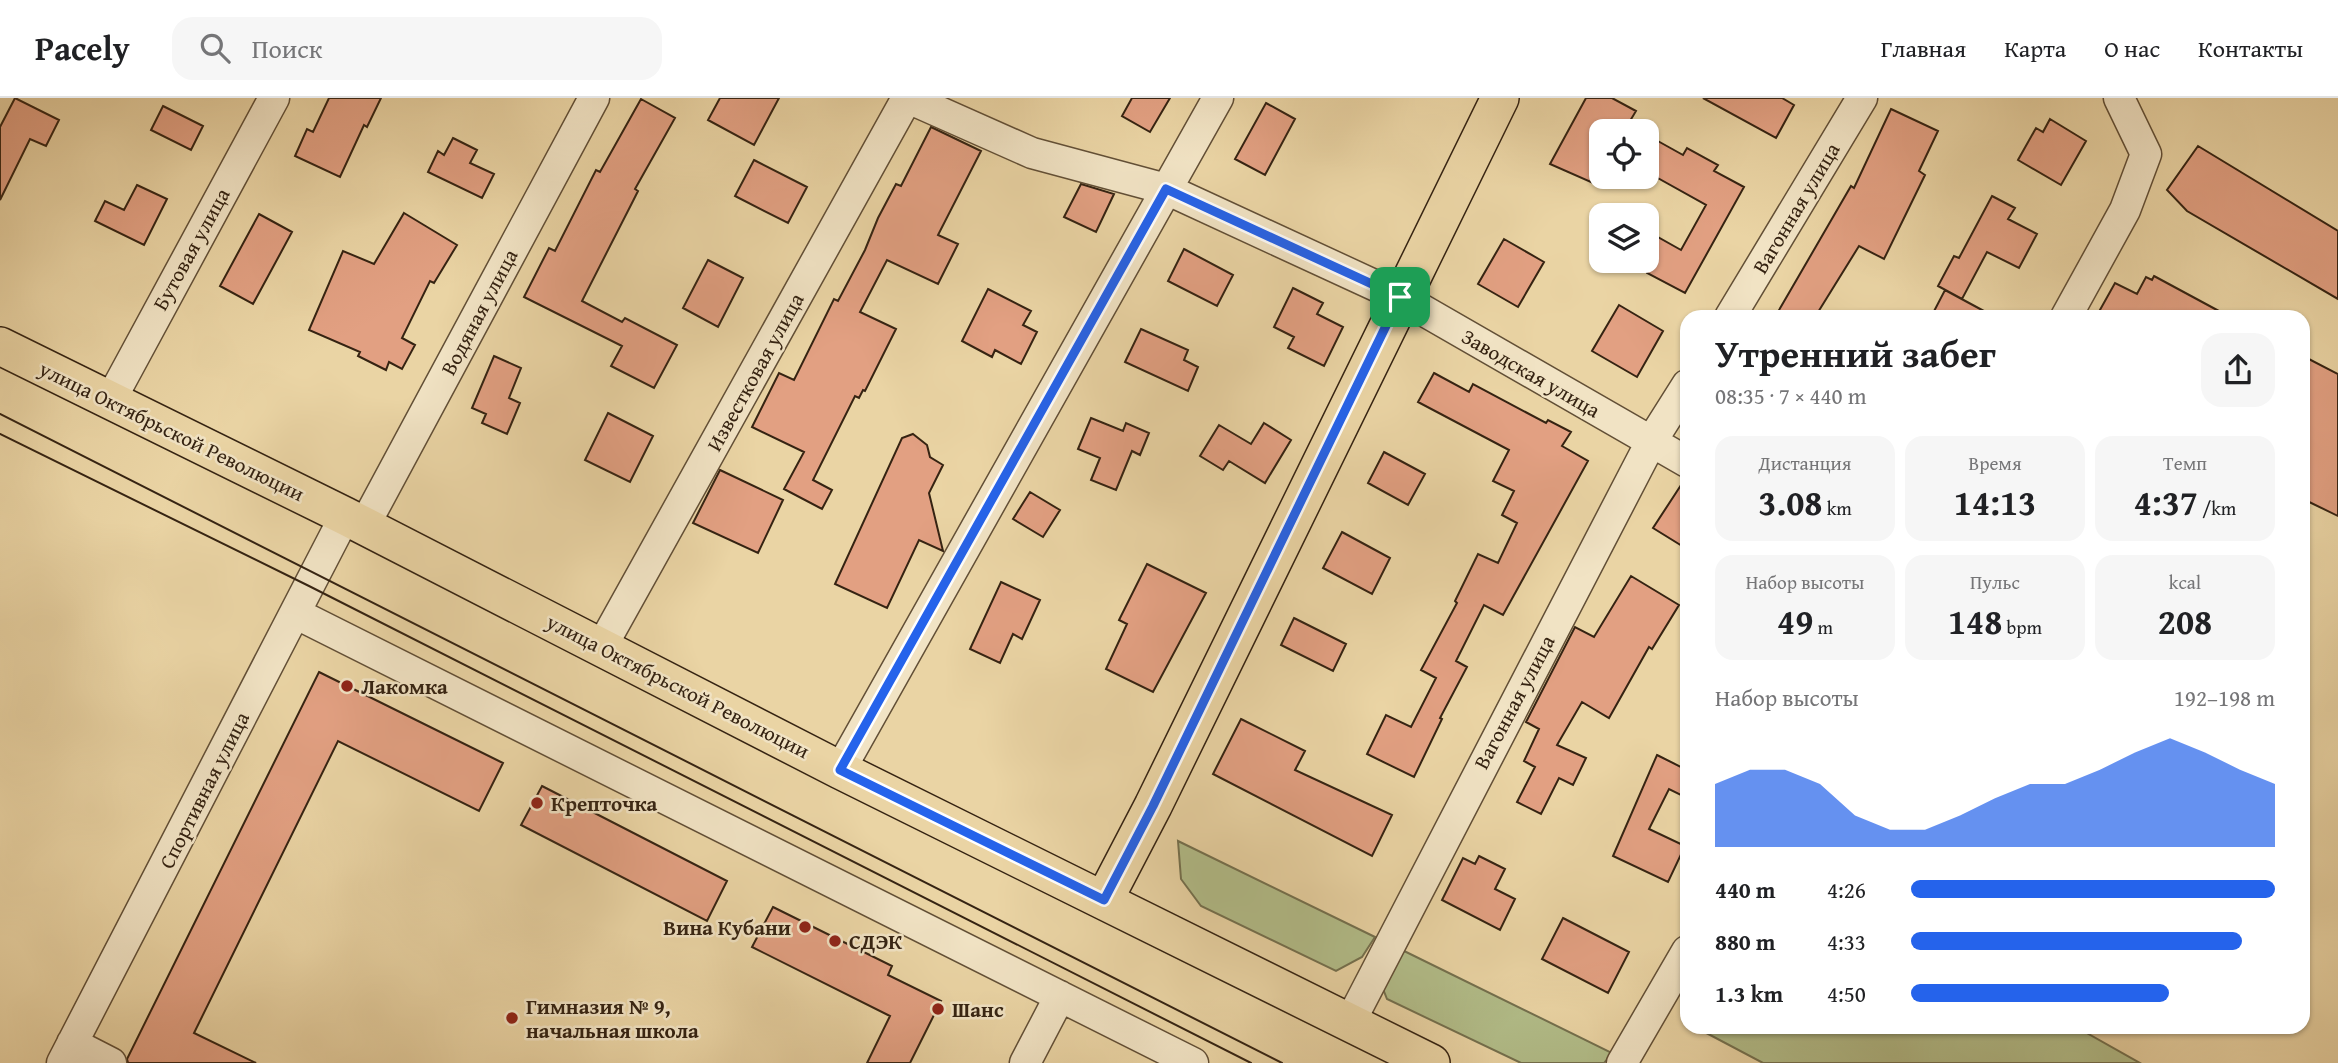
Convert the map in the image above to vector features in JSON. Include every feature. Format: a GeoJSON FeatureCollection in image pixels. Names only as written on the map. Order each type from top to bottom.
{"type":"FeatureCollection","features":[{"type":"Feature","properties":{"kind":"main road"},"geometry":{"type":"LineString","coordinates":[[1104,900],[1153,806],[1400,297],[1500,98]]}},
{"type":"Feature","properties":{"kind":"main road","name":"улица Октябрьской Революции"},"geometry":{"type":"LineString","coordinates":[[0,346],[355,521],[840,770],[1431,1063]]}},
{"type":"Feature","properties":{"kind":"street","name":"Бутовая улица"},"geometry":{"type":"LineString","coordinates":[[110,401],[274,98]]}},
{"type":"Feature","properties":{"kind":"street","name":"Водяная улица"},"geometry":{"type":"LineString","coordinates":[[355,521],[594,98]]}},
{"type":"Feature","properties":{"kind":"street","name":"Заводская улица"},"geometry":{"type":"LineString","coordinates":[[907,98],[1032,153],[1166,189],[1400,297],[1680,458]]}},
{"type":"Feature","properties":{"kind":"street","name":"Известковая улица"},"geometry":{"type":"LineString","coordinates":[[602,646],[907,98]]}},
{"type":"Feature","properties":{"kind":"street"},"geometry":{"type":"LineString","coordinates":[[840,770],[1218,98]]}},
{"type":"Feature","properties":{"kind":"street","name":"Вагонная улица"},"geometry":{"type":"LineString","coordinates":[[1734,310],[1862,98]]}},
{"type":"Feature","properties":{"kind":"street"},"geometry":{"type":"LineString","coordinates":[[2070,310],[2125,210],[2146,154],[2119,98]]}},
{"type":"Feature","properties":{"kind":"street","name":"Вагонная улица"},"geometry":{"type":"LineString","coordinates":[[1349,1024],[1651,442],[1680,395]]}},
{"type":"Feature","properties":{"kind":"street","name":"Спортивная улица"},"geometry":{"type":"LineString","coordinates":[[67,1053],[295,613],[355,521]]}},
{"type":"Feature","properties":{"kind":"street"},"geometry":{"type":"LineString","coordinates":[[295,613],[1193,1063]]}},
{"type":"Feature","properties":{"kind":"street"},"geometry":{"type":"LineString","coordinates":[[1622,1063],[1680,963]]}},
{"type":"Feature","properties":{"kind":"street"},"geometry":{"type":"LineString","coordinates":[[1026,1063],[1060,996]]}},
{"type":"Feature","properties":{"kind":"street"},"geometry":{"type":"LineString","coordinates":[[67,1053],[111,1063]]}},
{"type":"Feature","properties":{"kind":"green space"},"geometry":{"type":"Polygon","coordinates":[[[1178,841],[1375,937],[1362,957],[1336,971],[1201,906],[1181,879],[1178,841]]]}},
{"type":"Feature","properties":{"kind":"green space"},"geometry":{"type":"Polygon","coordinates":[[[1398,948],[1612,1053],[1604,1063],[1521,1063],[1387,999],[1380,981],[1398,948]]]}},
{"type":"Feature","properties":{"kind":"green space"},"geometry":{"type":"Polygon","coordinates":[[[1708,1034],[2088,1034],[2140,1063],[1763,1063],[1708,1034]]]}},
{"type":"Feature","properties":{"kind":"building"},"geometry":{"type":"Polygon","coordinates":[[[15,98],[59,120],[46,146],[30,139],[0,200],[0,127],[15,98]]]}},
{"type":"Feature","properties":{"kind":"building"},"geometry":{"type":"Polygon","coordinates":[[[329,98],[381,98],[367,127],[364,125],[340,177],[295,156],[307,129],[313,132],[329,98]]]}},
{"type":"Feature","properties":{"kind":"building"},"geometry":{"type":"Polygon","coordinates":[[[720,98],[779,98],[754,145],[708,120],[720,98]]]}},
{"type":"Feature","properties":{"kind":"building"},"geometry":{"type":"Polygon","coordinates":[[[1132,98],[1170,98],[1150,132],[1122,116],[1132,98]]]}},
{"type":"Feature","properties":{"kind":"building"},"geometry":{"type":"Polygon","coordinates":[[[1586,98],[1612,98],[1636,111],[1631,119],[1589,119],[1589,181],[1550,164],[1586,98]]]}},
{"type":"Feature","properties":{"kind":"building"},"geometry":{"type":"Polygon","coordinates":[[[1703,98],[1782,98],[1794,105],[1776,138],[1703,98]]]}},
{"type":"Feature","properties":{"kind":"building"},"geometry":{"type":"Polygon","coordinates":[[[641,99],[675,118],[635,189],[638,191],[582,301],[622,322],[625,318],[677,345],[654,388],[611,366],[622,346],[524,297],[549,248],[555,251],[596,170],[600,172],[641,99]]]}},
{"type":"Feature","properties":{"kind":"building"},"geometry":{"type":"Polygon","coordinates":[[[1266,103],[1295,119],[1265,175],[1235,159],[1266,103]]]}},
{"type":"Feature","properties":{"kind":"building"},"geometry":{"type":"Polygon","coordinates":[[[163,106],[203,126],[191,150],[151,130],[163,106]]]}},
{"type":"Feature","properties":{"kind":"building"},"geometry":{"type":"Polygon","coordinates":[[[1891,109],[1938,131],[1919,171],[1925,175],[1884,259],[1859,246],[1819,310],[1779,310],[1851,186],[1854,188],[1891,109]]]}},
{"type":"Feature","properties":{"kind":"building"},"geometry":{"type":"Polygon","coordinates":[[[2050,119],[2086,141],[2061,185],[2018,160],[2036,128],[2043,132],[2050,119]]]}},
{"type":"Feature","properties":{"kind":"building"},"geometry":{"type":"Polygon","coordinates":[[[931,127],[981,151],[938,235],[958,244],[938,284],[887,260],[860,312],[896,329],[865,391],[863,390],[859,398],[855,396],[813,480],[832,490],[822,509],[784,489],[804,452],[752,427],[779,373],[794,380],[834,299],[838,301],[865,250],[896,184],[901,186],[931,127]]]}},
{"type":"Feature","properties":{"kind":"building"},"geometry":{"type":"Polygon","coordinates":[[[453,138],[477,150],[470,163],[494,174],[482,198],[428,172],[438,151],[444,155],[453,138]]]}},
{"type":"Feature","properties":{"kind":"building"},"geometry":{"type":"Polygon","coordinates":[[[1659,142],[1683,155],[1687,148],[1718,165],[1714,171],[1744,187],[1685,293],[1647,273],[1659,273],[1659,238],[1681,250],[1706,205],[1659,179],[1659,142]]]}},
{"type":"Feature","properties":{"kind":"building"},"geometry":{"type":"Polygon","coordinates":[[[2198,146],[2338,231],[2338,299],[2187,211],[2167,190],[2198,146]]]}},
{"type":"Feature","properties":{"kind":"building"},"geometry":{"type":"Polygon","coordinates":[[[754,160],[807,187],[788,223],[735,196],[754,160]]]}},
{"type":"Feature","properties":{"kind":"building"},"geometry":{"type":"Polygon","coordinates":[[[1081,184],[1114,194],[1096,232],[1064,217],[1081,184]]]}},
{"type":"Feature","properties":{"kind":"building"},"geometry":{"type":"Polygon","coordinates":[[[137,185],[167,199],[144,245],[95,221],[105,201],[124,210],[137,185]]]}},
{"type":"Feature","properties":{"kind":"building"},"geometry":{"type":"Polygon","coordinates":[[[1992,196],[2015,208],[2008,219],[2037,234],[2019,268],[1987,252],[1962,299],[1938,286],[1954,256],[1959,258],[1992,196]]]}},
{"type":"Feature","properties":{"kind":"building"},"geometry":{"type":"Polygon","coordinates":[[[404,213],[457,245],[434,283],[430,281],[402,338],[415,345],[402,369],[389,362],[386,370],[358,356],[360,352],[309,330],[343,251],[374,264],[404,213]]]}},
{"type":"Feature","properties":{"kind":"building"},"geometry":{"type":"Polygon","coordinates":[[[259,214],[292,232],[253,304],[220,286],[259,214]]]}},
{"type":"Feature","properties":{"kind":"building"},"geometry":{"type":"Polygon","coordinates":[[[1504,239],[1544,262],[1518,307],[1478,284],[1504,239]]]}},
{"type":"Feature","properties":{"kind":"building"},"geometry":{"type":"Polygon","coordinates":[[[1184,249],[1233,275],[1217,306],[1168,281],[1184,249]]]}},
{"type":"Feature","properties":{"kind":"building"},"geometry":{"type":"Polygon","coordinates":[[[708,260],[743,278],[718,327],[683,308],[708,260]]]}},
{"type":"Feature","properties":{"kind":"building"},"geometry":{"type":"Polygon","coordinates":[[[2154,276],[2217,310],[2100,310],[2115,283],[2137,294],[2146,277],[2152,280],[2154,276]]]}},
{"type":"Feature","properties":{"kind":"building"},"geometry":{"type":"Polygon","coordinates":[[[1293,288],[1323,303],[1317,314],[1343,327],[1324,366],[1288,348],[1294,337],[1274,327],[1293,288]]]}},
{"type":"Feature","properties":{"kind":"building"},"geometry":{"type":"Polygon","coordinates":[[[988,289],[1031,311],[1023,325],[1037,332],[1021,364],[995,350],[992,357],[962,341],[988,289]]]}},
{"type":"Feature","properties":{"kind":"building"},"geometry":{"type":"Polygon","coordinates":[[[1945,290],[1982,310],[1935,310],[1945,290]]]}},
{"type":"Feature","properties":{"kind":"building"},"geometry":{"type":"Polygon","coordinates":[[[1619,305],[1663,331],[1637,377],[1592,351],[1619,305]]]}},
{"type":"Feature","properties":{"kind":"building"},"geometry":{"type":"Polygon","coordinates":[[[1141,329],[1188,350],[1184,360],[1198,367],[1188,391],[1125,362],[1141,329]]]}},
{"type":"Feature","properties":{"kind":"building"},"geometry":{"type":"Polygon","coordinates":[[[494,356],[521,368],[509,398],[520,403],[507,434],[482,423],[486,414],[472,408],[494,356]]]}},
{"type":"Feature","properties":{"kind":"building"},"geometry":{"type":"Polygon","coordinates":[[[2310,360],[2338,374],[2338,516],[2310,502],[2310,360]]]}},
{"type":"Feature","properties":{"kind":"building"},"geometry":{"type":"Polygon","coordinates":[[[1434,373],[1469,392],[1473,384],[1546,423],[1548,420],[1571,432],[1562,446],[1588,461],[1503,615],[1484,605],[1456,661],[1467,667],[1440,718],[1442,719],[1414,777],[1367,754],[1386,715],[1411,727],[1436,678],[1421,670],[1457,603],[1455,601],[1478,554],[1498,563],[1517,523],[1502,515],[1514,491],[1493,481],[1509,450],[1418,402],[1434,373]]]}},
{"type":"Feature","properties":{"kind":"building"},"geometry":{"type":"Polygon","coordinates":[[[608,413],[653,436],[630,482],[585,460],[608,413]]]}},
{"type":"Feature","properties":{"kind":"building"},"geometry":{"type":"Polygon","coordinates":[[[1091,418],[1123,431],[1126,423],[1149,433],[1140,455],[1132,451],[1116,490],[1091,480],[1100,458],[1078,449],[1091,418]]]}},
{"type":"Feature","properties":{"kind":"building"},"geometry":{"type":"Polygon","coordinates":[[[1264,423],[1291,440],[1265,483],[1229,461],[1223,470],[1200,456],[1219,425],[1251,444],[1264,423]]]}},
{"type":"Feature","properties":{"kind":"building"},"geometry":{"type":"Polygon","coordinates":[[[913,434],[927,445],[930,457],[943,465],[929,493],[943,551],[919,540],[887,608],[835,584],[902,438],[913,434]]]}},
{"type":"Feature","properties":{"kind":"building"},"geometry":{"type":"Polygon","coordinates":[[[1384,452],[1425,474],[1408,505],[1368,483],[1384,452]]]}},
{"type":"Feature","properties":{"kind":"building"},"geometry":{"type":"Polygon","coordinates":[[[720,470],[783,500],[758,553],[693,523],[720,470]]]}},
{"type":"Feature","properties":{"kind":"building"},"geometry":{"type":"Polygon","coordinates":[[[1680,487],[1680,545],[1653,528],[1680,487]]]}},
{"type":"Feature","properties":{"kind":"building"},"geometry":{"type":"Polygon","coordinates":[[[1030,492],[1060,510],[1043,537],[1013,519],[1030,492]]]}},
{"type":"Feature","properties":{"kind":"building"},"geometry":{"type":"Polygon","coordinates":[[[1342,532],[1390,558],[1372,594],[1323,568],[1342,532]]]}},
{"type":"Feature","properties":{"kind":"building"},"geometry":{"type":"Polygon","coordinates":[[[1147,564],[1206,593],[1153,692],[1106,669],[1127,624],[1119,620],[1147,564]]]}},
{"type":"Feature","properties":{"kind":"building"},"geometry":{"type":"Polygon","coordinates":[[[1631,576],[1679,605],[1652,649],[1649,647],[1609,718],[1582,702],[1557,745],[1586,758],[1573,785],[1559,778],[1541,814],[1517,802],[1535,767],[1524,761],[1539,729],[1526,722],[1575,627],[1594,637],[1631,576]]]}},
{"type":"Feature","properties":{"kind":"building"},"geometry":{"type":"Polygon","coordinates":[[[1001,582],[1040,600],[1022,639],[1013,634],[1000,663],[970,649],[1001,582]]]}},
{"type":"Feature","properties":{"kind":"building"},"geometry":{"type":"Polygon","coordinates":[[[1294,618],[1346,644],[1333,671],[1281,645],[1294,618]]]}},
{"type":"Feature","properties":{"kind":"building"},"geometry":{"type":"Polygon","coordinates":[[[319,672],[503,763],[479,811],[338,741],[194,1033],[256,1063],[128,1063],[127,1059],[319,672]]]}},
{"type":"Feature","properties":{"kind":"building"},"geometry":{"type":"Polygon","coordinates":[[[1241,719],[1305,751],[1295,770],[1392,815],[1372,856],[1213,774],[1241,719]]]}},
{"type":"Feature","properties":{"kind":"building"},"geometry":{"type":"Polygon","coordinates":[[[1657,755],[1680,766],[1680,794],[1669,789],[1649,829],[1680,844],[1680,857],[1668,882],[1613,856],[1657,755]]]}},
{"type":"Feature","properties":{"kind":"building"},"geometry":{"type":"Polygon","coordinates":[[[542,786],[727,881],[707,921],[521,825],[542,786]]]}},
{"type":"Feature","properties":{"kind":"building"},"geometry":{"type":"Polygon","coordinates":[[[1479,856],[1505,869],[1495,889],[1515,899],[1500,930],[1442,900],[1463,858],[1475,864],[1479,856]]]}},
{"type":"Feature","properties":{"kind":"building"},"geometry":{"type":"Polygon","coordinates":[[[773,907],[892,966],[888,975],[941,1001],[910,1063],[867,1063],[890,1016],[752,947],[773,907]]]}},
{"type":"Feature","properties":{"kind":"building"},"geometry":{"type":"Polygon","coordinates":[[[1563,918],[1629,952],[1608,993],[1542,959],[1563,918]]]}},
{"type":"Feature","properties":{"kind":"tram line"},"geometry":{"type":"LineString","coordinates":[[0,414],[1282,1063]]}},
{"type":"Feature","properties":{"kind":"tram line"},"geometry":{"type":"LineString","coordinates":[[0,434],[309,586],[1251,1063]]}},
{"type":"Feature","properties":{"kind":"place","name":"Лакомка"},"geometry":{"type":"Point","coordinates":[347,686]}},
{"type":"Feature","properties":{"kind":"place","name":"Крепточка"},"geometry":{"type":"Point","coordinates":[537,803]}},
{"type":"Feature","properties":{"kind":"place","name":"Вина Кубани"},"geometry":{"type":"Point","coordinates":[805,927]}},
{"type":"Feature","properties":{"kind":"place","name":"СДЭК"},"geometry":{"type":"Point","coordinates":[835,941]}},
{"type":"Feature","properties":{"kind":"place","name":"Шанс"},"geometry":{"type":"Point","coordinates":[938,1009]}},
{"type":"Feature","properties":{"kind":"place","name":"Гимназия № 9, начальная школа"},"geometry":{"type":"Point","coordinates":[512,1018]}},
{"type":"Feature","properties":{"kind":"route"},"geometry":{"type":"LineString","coordinates":[[1166,189],[1400,297],[1153,806],[1104,900],[840,770],[1166,189]]}}]}
